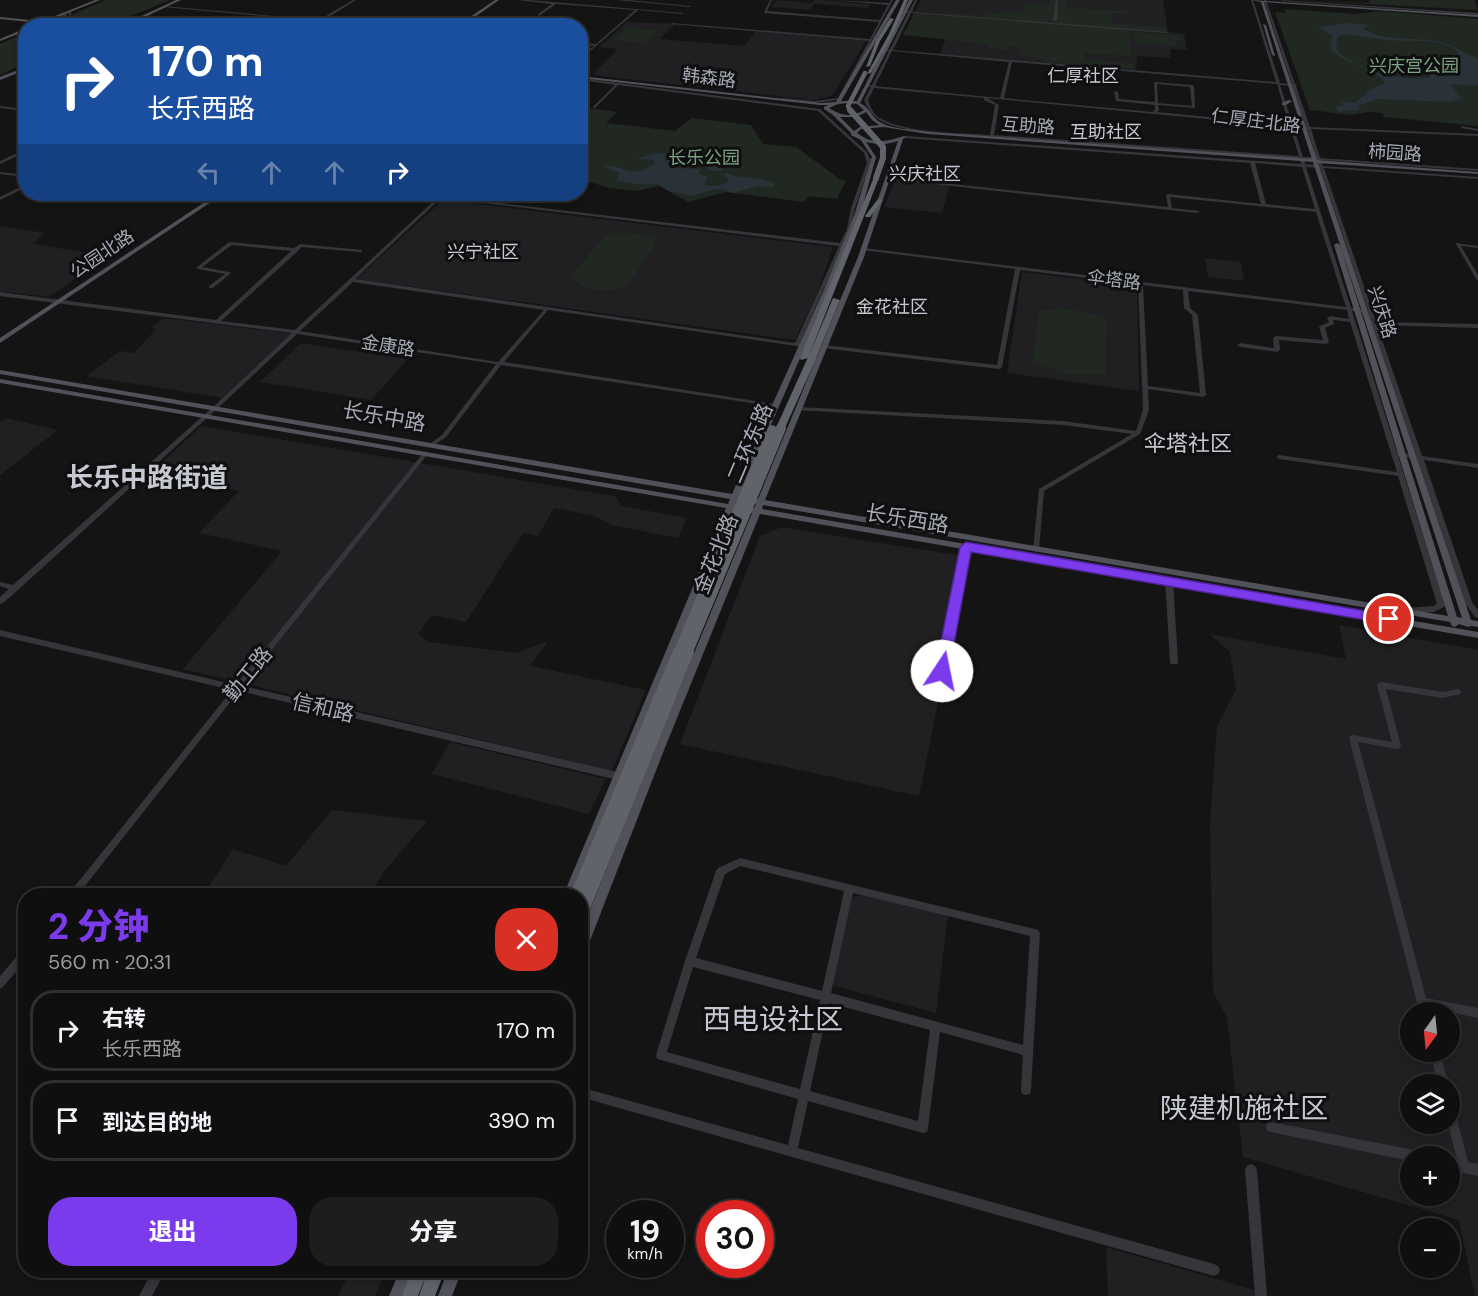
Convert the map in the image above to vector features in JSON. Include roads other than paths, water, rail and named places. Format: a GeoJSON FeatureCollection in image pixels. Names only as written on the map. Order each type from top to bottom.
{"type":"FeatureCollection","features":[{"type":"Feature","properties":{"kind":"highway","name":"二环东路"},"geometry":{"type":"LineString","coordinates":[[861,72],[876,61],[903,11],[902,0]]}},
{"type":"Feature","properties":{"kind":"highway","name":"二环东路"},"geometry":{"type":"LineString","coordinates":[[579,888],[740,502],[808,358],[813,335],[882,178],[883,150],[875,136],[857,120],[848,106],[873,49],[892,29]]}},
{"type":"Feature","properties":{"kind":"highway"},"geometry":{"type":"LineString","coordinates":[[881,32],[892,29]]}},
{"type":"Feature","properties":{"kind":"highway"},"geometry":{"type":"LineString","coordinates":[[876,61],[887,52]]}},
{"type":"Feature","properties":{"kind":"highway"},"geometry":{"type":"LineString","coordinates":[[861,200],[865,216]]}},
{"type":"Feature","properties":{"kind":"highway"},"geometry":{"type":"LineString","coordinates":[[865,216],[880,200]]}},
{"type":"Feature","properties":{"kind":"highway","name":"二环东路"},"geometry":{"type":"LineString","coordinates":[[588,898],[865,216]]}},
{"type":"Feature","properties":{"kind":"highway"},"geometry":{"type":"LineString","coordinates":[[801,346],[813,335]]}},
{"type":"Feature","properties":{"kind":"highway"},"geometry":{"type":"LineString","coordinates":[[808,358],[824,347]]}},
{"type":"Feature","properties":{"kind":"highway"},"geometry":{"type":"LineString","coordinates":[[410,1296],[417,1278]]}},
{"type":"Feature","properties":{"kind":"highway"},"geometry":{"type":"LineString","coordinates":[[427,1296],[434,1278]]}},
{"type":"Feature","properties":{"kind":"main road"},"geometry":{"type":"LineString","coordinates":[[54,17],[98,0]]}},
{"type":"Feature","properties":{"kind":"main road"},"geometry":{"type":"LineString","coordinates":[[71,13],[103,0]]}},
{"type":"Feature","properties":{"kind":"main road"},"geometry":{"type":"LineString","coordinates":[[133,18],[173,0]]}},
{"type":"Feature","properties":{"kind":"main road"},"geometry":{"type":"LineString","coordinates":[[137,18],[178,0]]}},
{"type":"Feature","properties":{"kind":"main road"},"geometry":{"type":"LineString","coordinates":[[471,18],[498,0]]}},
{"type":"Feature","properties":{"kind":"main road"},"geometry":{"type":"LineString","coordinates":[[478,18],[504,0]]}},
{"type":"Feature","properties":{"kind":"main road"},"geometry":{"type":"LineString","coordinates":[[873,49],[902,0]]}},
{"type":"Feature","properties":{"kind":"main road"},"geometry":{"type":"LineString","coordinates":[[903,11],[911,0]]}},
{"type":"Feature","properties":{"kind":"main road"},"geometry":{"type":"LineString","coordinates":[[1255,0],[1454,13]]}},
{"type":"Feature","properties":{"kind":"main road","name":"兴庆路"},"geometry":{"type":"LineString","coordinates":[[1255,0],[1287,84],[1287,103],[1316,162],[1364,311],[1372,323],[1457,631]]}},
{"type":"Feature","properties":{"kind":"main road"},"geometry":{"type":"LineString","coordinates":[[1264,0],[1478,14]]}},
{"type":"Feature","properties":{"kind":"main road","name":"兴庆路"},"geometry":{"type":"LineString","coordinates":[[1264,0],[1299,125]]}},
{"type":"Feature","properties":{"kind":"main road"},"geometry":{"type":"LineString","coordinates":[[1376,3],[1393,9]]}},
{"type":"Feature","properties":{"kind":"main road"},"geometry":{"type":"LineString","coordinates":[[0,19],[18,20]]}},
{"type":"Feature","properties":{"kind":"main road"},"geometry":{"type":"LineString","coordinates":[[0,19],[18,22]]}},
{"type":"Feature","properties":{"kind":"main road"},"geometry":{"type":"LineString","coordinates":[[892,29],[887,52],[871,85],[858,103],[866,113],[887,127],[900,132],[903,137]]}},
{"type":"Feature","properties":{"kind":"main road"},"geometry":{"type":"LineString","coordinates":[[0,41],[18,33]]}},
{"type":"Feature","properties":{"kind":"main road"},"geometry":{"type":"LineString","coordinates":[[0,41],[18,35]]}},
{"type":"Feature","properties":{"kind":"main road"},"geometry":{"type":"LineString","coordinates":[[0,78],[18,70]]}},
{"type":"Feature","properties":{"kind":"main road"},"geometry":{"type":"LineString","coordinates":[[825,111],[827,106],[837,102],[861,72]]}},
{"type":"Feature","properties":{"kind":"main road","name":"韩森路"},"geometry":{"type":"LineString","coordinates":[[588,79],[820,104],[858,103]]}},
{"type":"Feature","properties":{"kind":"main road","name":"韩森路"},"geometry":{"type":"LineString","coordinates":[[588,79],[811,105],[835,114]]}},
{"type":"Feature","properties":{"kind":"main road"},"geometry":{"type":"LineString","coordinates":[[835,114],[855,116],[866,113]]}},
{"type":"Feature","properties":{"kind":"main road"},"geometry":{"type":"LineString","coordinates":[[835,114],[862,141],[874,157],[878,150],[883,149],[892,151],[895,157]]}},
{"type":"Feature","properties":{"kind":"main road"},"geometry":{"type":"LineString","coordinates":[[854,134],[867,126],[887,127]]}},
{"type":"Feature","properties":{"kind":"main road","name":"互助路"},"geometry":{"type":"LineString","coordinates":[[887,127],[1316,162]]}},
{"type":"Feature","properties":{"kind":"main road","name":"互助路"},"geometry":{"type":"LineString","coordinates":[[862,141],[879,144],[903,137],[929,134],[1302,161]]}},
{"type":"Feature","properties":{"kind":"main road","name":"金花北路"},"geometry":{"type":"LineString","coordinates":[[588,931],[864,249],[880,200],[882,178],[895,157],[903,137]]}},
{"type":"Feature","properties":{"kind":"main road","name":"金花北路"},"geometry":{"type":"LineString","coordinates":[[571,888],[843,245],[861,200],[874,157]]}},
{"type":"Feature","properties":{"kind":"main road"},"geometry":{"type":"LineString","coordinates":[[1250,159],[1261,162]]}},
{"type":"Feature","properties":{"kind":"main road","name":"兴庆路"},"geometry":{"type":"LineString","coordinates":[[1316,162],[1357,310],[1407,455],[1468,622],[1475,635]]}},
{"type":"Feature","properties":{"kind":"main road","name":"柿园路"},"geometry":{"type":"LineString","coordinates":[[1316,162],[1478,174]]}},
{"type":"Feature","properties":{"kind":"main road","name":"公园北路"},"geometry":{"type":"LineString","coordinates":[[0,334],[203,201]]}},
{"type":"Feature","properties":{"kind":"main road","name":"公园北路"},"geometry":{"type":"LineString","coordinates":[[0,340],[204,201]]}},
{"type":"Feature","properties":{"kind":"main road","name":"长乐中路"},"geometry":{"type":"LineString","coordinates":[[0,372],[761,501]]}},
{"type":"Feature","properties":{"kind":"main road","name":"长乐中路"},"geometry":{"type":"LineString","coordinates":[[0,381],[756,512]]}},
{"type":"Feature","properties":{"kind":"main road","name":"长乐西路"},"geometry":{"type":"LineString","coordinates":[[761,501],[1478,624]]}},
{"type":"Feature","properties":{"kind":"main road","name":"长乐西路"},"geometry":{"type":"LineString","coordinates":[[756,512],[1475,635]]}},
{"type":"Feature","properties":{"kind":"main road"},"geometry":{"type":"LineString","coordinates":[[1458,594],[1462,583]]}},
{"type":"Feature","properties":{"kind":"main road"},"geometry":{"type":"LineString","coordinates":[[396,1296],[404,1278]]}},
{"type":"Feature","properties":{"kind":"main road"},"geometry":{"type":"LineString","coordinates":[[445,1296],[452,1278]]}},
{"type":"Feature","properties":{"kind":"main road"},"geometry":{"type":"LineString","coordinates":[[450,1296],[453,1278]]}},
{"type":"Feature","properties":{"kind":"street"},"geometry":{"type":"LineString","coordinates":[[322,18],[355,0]]}},
{"type":"Feature","properties":{"kind":"street"},"geometry":{"type":"LineString","coordinates":[[518,0],[682,13]]}},
{"type":"Feature","properties":{"kind":"street"},"geometry":{"type":"LineString","coordinates":[[600,7],[607,0]]}},
{"type":"Feature","properties":{"kind":"street"},"geometry":{"type":"LineString","coordinates":[[617,0],[690,6]]}},
{"type":"Feature","properties":{"kind":"street"},"geometry":{"type":"LineString","coordinates":[[696,0],[672,24],[870,40]]}},
{"type":"Feature","properties":{"kind":"street"},"geometry":{"type":"LineString","coordinates":[[771,0],[763,11],[880,21]]}},
{"type":"Feature","properties":{"kind":"street"},"geometry":{"type":"LineString","coordinates":[[835,0],[891,2],[870,40],[861,72]]}},
{"type":"Feature","properties":{"kind":"street"},"geometry":{"type":"LineString","coordinates":[[915,130],[885,123],[875,116],[866,100],[903,11],[916,0]]}},
{"type":"Feature","properties":{"kind":"street"},"geometry":{"type":"LineString","coordinates":[[1055,20],[1057,0]]}},
{"type":"Feature","properties":{"kind":"street"},"geometry":{"type":"LineString","coordinates":[[1282,0],[1449,8],[1478,14]]}},
{"type":"Feature","properties":{"kind":"street"},"geometry":{"type":"LineString","coordinates":[[539,15],[555,3]]}},
{"type":"Feature","properties":{"kind":"street"},"geometry":{"type":"LineString","coordinates":[[1376,3],[1454,13]]}},
{"type":"Feature","properties":{"kind":"street"},"geometry":{"type":"LineString","coordinates":[[164,6],[296,18]]}},
{"type":"Feature","properties":{"kind":"street"},"geometry":{"type":"LineString","coordinates":[[1370,8],[1478,14]]}},
{"type":"Feature","properties":{"kind":"street"},"geometry":{"type":"LineString","coordinates":[[1449,8],[1454,13]]}},
{"type":"Feature","properties":{"kind":"street"},"geometry":{"type":"LineString","coordinates":[[588,52],[637,10]]}},
{"type":"Feature","properties":{"kind":"street"},"geometry":{"type":"LineString","coordinates":[[903,11],[1167,32]]}},
{"type":"Feature","properties":{"kind":"street"},"geometry":{"type":"LineString","coordinates":[[784,22],[790,15]]}},
{"type":"Feature","properties":{"kind":"street"},"geometry":{"type":"LineString","coordinates":[[1049,24],[1050,21],[1055,20]]}},
{"type":"Feature","properties":{"kind":"street"},"geometry":{"type":"LineString","coordinates":[[1055,20],[1059,24]]}},
{"type":"Feature","properties":{"kind":"street"},"geometry":{"type":"LineString","coordinates":[[588,44],[597,45]]}},
{"type":"Feature","properties":{"kind":"street"},"geometry":{"type":"LineString","coordinates":[[887,52],[1287,84]]}},
{"type":"Feature","properties":{"kind":"street"},"geometry":{"type":"LineString","coordinates":[[1002,97],[1011,61]]}},
{"type":"Feature","properties":{"kind":"street"},"geometry":{"type":"LineString","coordinates":[[588,79],[837,102]]}},
{"type":"Feature","properties":{"kind":"street"},"geometry":{"type":"LineString","coordinates":[[588,79],[825,111],[866,153],[869,162]]}},
{"type":"Feature","properties":{"kind":"street"},"geometry":{"type":"LineString","coordinates":[[1116,92],[1116,100],[1156,103],[1194,107],[1192,86],[1155,83],[1156,103],[1156,111]]}},
{"type":"Feature","properties":{"kind":"street"},"geometry":{"type":"LineString","coordinates":[[594,108],[616,84]]}},
{"type":"Feature","properties":{"kind":"street","name":"仁厚庄北路"},"geometry":{"type":"LineString","coordinates":[[871,85],[1299,125],[1478,132]]}},
{"type":"Feature","properties":{"kind":"street"},"geometry":{"type":"LineString","coordinates":[[907,130],[992,136],[997,105],[992,100],[983,99]]}},
{"type":"Feature","properties":{"kind":"street"},"geometry":{"type":"LineString","coordinates":[[0,107],[18,109]]}},
{"type":"Feature","properties":{"kind":"street"},"geometry":{"type":"LineString","coordinates":[[1299,125],[1302,161],[1353,321],[1469,603],[1478,615]]}},
{"type":"Feature","properties":{"kind":"street"},"geometry":{"type":"LineString","coordinates":[[1462,127],[1478,132]]}},
{"type":"Feature","properties":{"kind":"street"},"geometry":{"type":"LineString","coordinates":[[0,163],[18,154]]}},
{"type":"Feature","properties":{"kind":"street"},"geometry":{"type":"LineString","coordinates":[[474,201],[843,245],[869,162],[874,157]]}},
{"type":"Feature","properties":{"kind":"street"},"geometry":{"type":"LineString","coordinates":[[1250,159],[1264,206]]}},
{"type":"Feature","properties":{"kind":"street"},"geometry":{"type":"LineString","coordinates":[[1261,162],[1302,161]]}},
{"type":"Feature","properties":{"kind":"street"},"geometry":{"type":"LineString","coordinates":[[1316,162],[1372,323],[1478,326]]}},
{"type":"Feature","properties":{"kind":"street"},"geometry":{"type":"LineString","coordinates":[[0,173],[18,175]]}},
{"type":"Feature","properties":{"kind":"street"},"geometry":{"type":"LineString","coordinates":[[882,178],[1197,213]]}},
{"type":"Feature","properties":{"kind":"street"},"geometry":{"type":"LineString","coordinates":[[0,200],[18,190]]}},
{"type":"Feature","properties":{"kind":"street"},"geometry":{"type":"LineString","coordinates":[[1170,209],[1168,195],[1318,211]]}},
{"type":"Feature","properties":{"kind":"street"},"geometry":{"type":"LineString","coordinates":[[0,601],[216,407],[436,201]]}},
{"type":"Feature","properties":{"kind":"street"},"geometry":{"type":"LineString","coordinates":[[211,287],[229,273],[198,268],[231,243],[296,250]]}},
{"type":"Feature","properties":{"kind":"street"},"geometry":{"type":"LineString","coordinates":[[1478,247],[1458,244],[1478,279]]}},
{"type":"Feature","properties":{"kind":"street"},"geometry":{"type":"LineString","coordinates":[[218,321],[300,245],[360,252]]}},
{"type":"Feature","properties":{"kind":"street","name":"伞塔路"},"geometry":{"type":"LineString","coordinates":[[864,249],[1364,311]]}},
{"type":"Feature","properties":{"kind":"street"},"geometry":{"type":"LineString","coordinates":[[824,347],[999,367],[1018,268]]}},
{"type":"Feature","properties":{"kind":"street"},"geometry":{"type":"LineString","coordinates":[[351,280],[801,346]]}},
{"type":"Feature","properties":{"kind":"street"},"geometry":{"type":"LineString","coordinates":[[1036,550],[1041,490],[1138,434],[1146,410],[1140,283]]}},
{"type":"Feature","properties":{"kind":"street"},"geometry":{"type":"LineString","coordinates":[[1145,387],[1203,394],[1195,315],[1187,308],[1185,288]]}},
{"type":"Feature","properties":{"kind":"street","name":"金康路"},"geometry":{"type":"LineString","coordinates":[[0,294],[297,332],[775,406]]}},
{"type":"Feature","properties":{"kind":"street"},"geometry":{"type":"LineString","coordinates":[[433,444],[444,436],[500,363],[547,309]]}},
{"type":"Feature","properties":{"kind":"street"},"geometry":{"type":"LineString","coordinates":[[1240,345],[1277,350],[1276,338],[1326,342],[1322,327],[1332,323],[1330,318],[1353,321]]}},
{"type":"Feature","properties":{"kind":"street"},"geometry":{"type":"LineString","coordinates":[[798,409],[1063,423],[1138,434]]}},
{"type":"Feature","properties":{"kind":"street","name":"勤工路"},"geometry":{"type":"LineString","coordinates":[[77,888],[426,453]]}},
{"type":"Feature","properties":{"kind":"street"},"geometry":{"type":"LineString","coordinates":[[1407,455],[1478,466]]}},
{"type":"Feature","properties":{"kind":"street"},"geometry":{"type":"LineString","coordinates":[[1396,610],[1434,609],[1440,605],[1401,476],[1407,455]]}},
{"type":"Feature","properties":{"kind":"street"},"geometry":{"type":"LineString","coordinates":[[1279,457],[1401,476]]}},
{"type":"Feature","properties":{"kind":"street"},"geometry":{"type":"LineString","coordinates":[[942,671],[966,547]]}},
{"type":"Feature","properties":{"kind":"street"},"geometry":{"type":"LineString","coordinates":[[1169,581],[1173,662]]}},
{"type":"Feature","properties":{"kind":"street"},"geometry":{"type":"LineString","coordinates":[[0,584],[15,588]]}},
{"type":"Feature","properties":{"kind":"street","name":"信和路"},"geometry":{"type":"LineString","coordinates":[[0,633],[647,783]]}},
{"type":"Feature","properties":{"kind":"street"},"geometry":{"type":"LineString","coordinates":[[1423,1002],[1353,738],[1397,746],[1381,685],[1443,695],[1457,692]]}},
{"type":"Feature","properties":{"kind":"street"},"geometry":{"type":"LineString","coordinates":[[936,1026],[923,1128],[661,1055],[721,871],[740,862],[1035,933],[1026,1090]]}},
{"type":"Feature","properties":{"kind":"street"},"geometry":{"type":"LineString","coordinates":[[792,1152],[849,888]]}},
{"type":"Feature","properties":{"kind":"street"},"geometry":{"type":"LineString","coordinates":[[690,961],[1028,1051]]}},
{"type":"Feature","properties":{"kind":"street"},"geometry":{"type":"LineString","coordinates":[[0,984],[18,962]]}},
{"type":"Feature","properties":{"kind":"street"},"geometry":{"type":"LineString","coordinates":[[1460,1011],[1478,1013]]}},
{"type":"Feature","properties":{"kind":"street"},"geometry":{"type":"LineString","coordinates":[[588,1094],[1214,1270]]}},
{"type":"Feature","properties":{"kind":"street"},"geometry":{"type":"LineString","coordinates":[[1271,1127],[1400,1153]]}},
{"type":"Feature","properties":{"kind":"street"},"geometry":{"type":"LineString","coordinates":[[1456,1134],[1464,1167]]}},
{"type":"Feature","properties":{"kind":"street"},"geometry":{"type":"LineString","coordinates":[[1460,1166],[1478,1170]]}},
{"type":"Feature","properties":{"kind":"street"},"geometry":{"type":"LineString","coordinates":[[1251,1170],[1261,1296]]}},
{"type":"Feature","properties":{"kind":"street"},"geometry":{"type":"LineString","coordinates":[[145,1296],[155,1278]]}},
{"type":"Feature","properties":{"kind":"tunnel"},"geometry":{"type":"LineString","coordinates":[[59,18],[71,13]]}},
{"type":"Feature","properties":{"kind":"district","name":"仁厚社区"},"geometry":{"type":"Point","coordinates":[1083,76]}},
{"type":"Feature","properties":{"kind":"district","name":"互助社区"},"geometry":{"type":"Point","coordinates":[1106,132]}},
{"type":"Feature","properties":{"kind":"district","name":"兴庆社区"},"geometry":{"type":"Point","coordinates":[925,174]}},
{"type":"Feature","properties":{"kind":"district","name":"兴宁社区"},"geometry":{"type":"Point","coordinates":[483,252]}},
{"type":"Feature","properties":{"kind":"district","name":"金花社区"},"geometry":{"type":"Point","coordinates":[892,307]}},
{"type":"Feature","properties":{"kind":"district","name":"伞塔社区"},"geometry":{"type":"Point","coordinates":[1188,443]}},
{"type":"Feature","properties":{"kind":"district","name":"长乐中路街道"},"geometry":{"type":"Point","coordinates":[147,477]}},
{"type":"Feature","properties":{"kind":"district","name":"西电设社区"},"geometry":{"type":"Point","coordinates":[773,1019]}},
{"type":"Feature","properties":{"kind":"district","name":"陕建机施社区"},"geometry":{"type":"Point","coordinates":[1244,1108]}},
{"type":"Feature","properties":{"kind":"park label","name":"兴庆宫公园"},"geometry":{"type":"Point","coordinates":[1414,66]}},
{"type":"Feature","properties":{"kind":"park label","name":"长乐公园"},"geometry":{"type":"Point","coordinates":[704,158]}}]}
